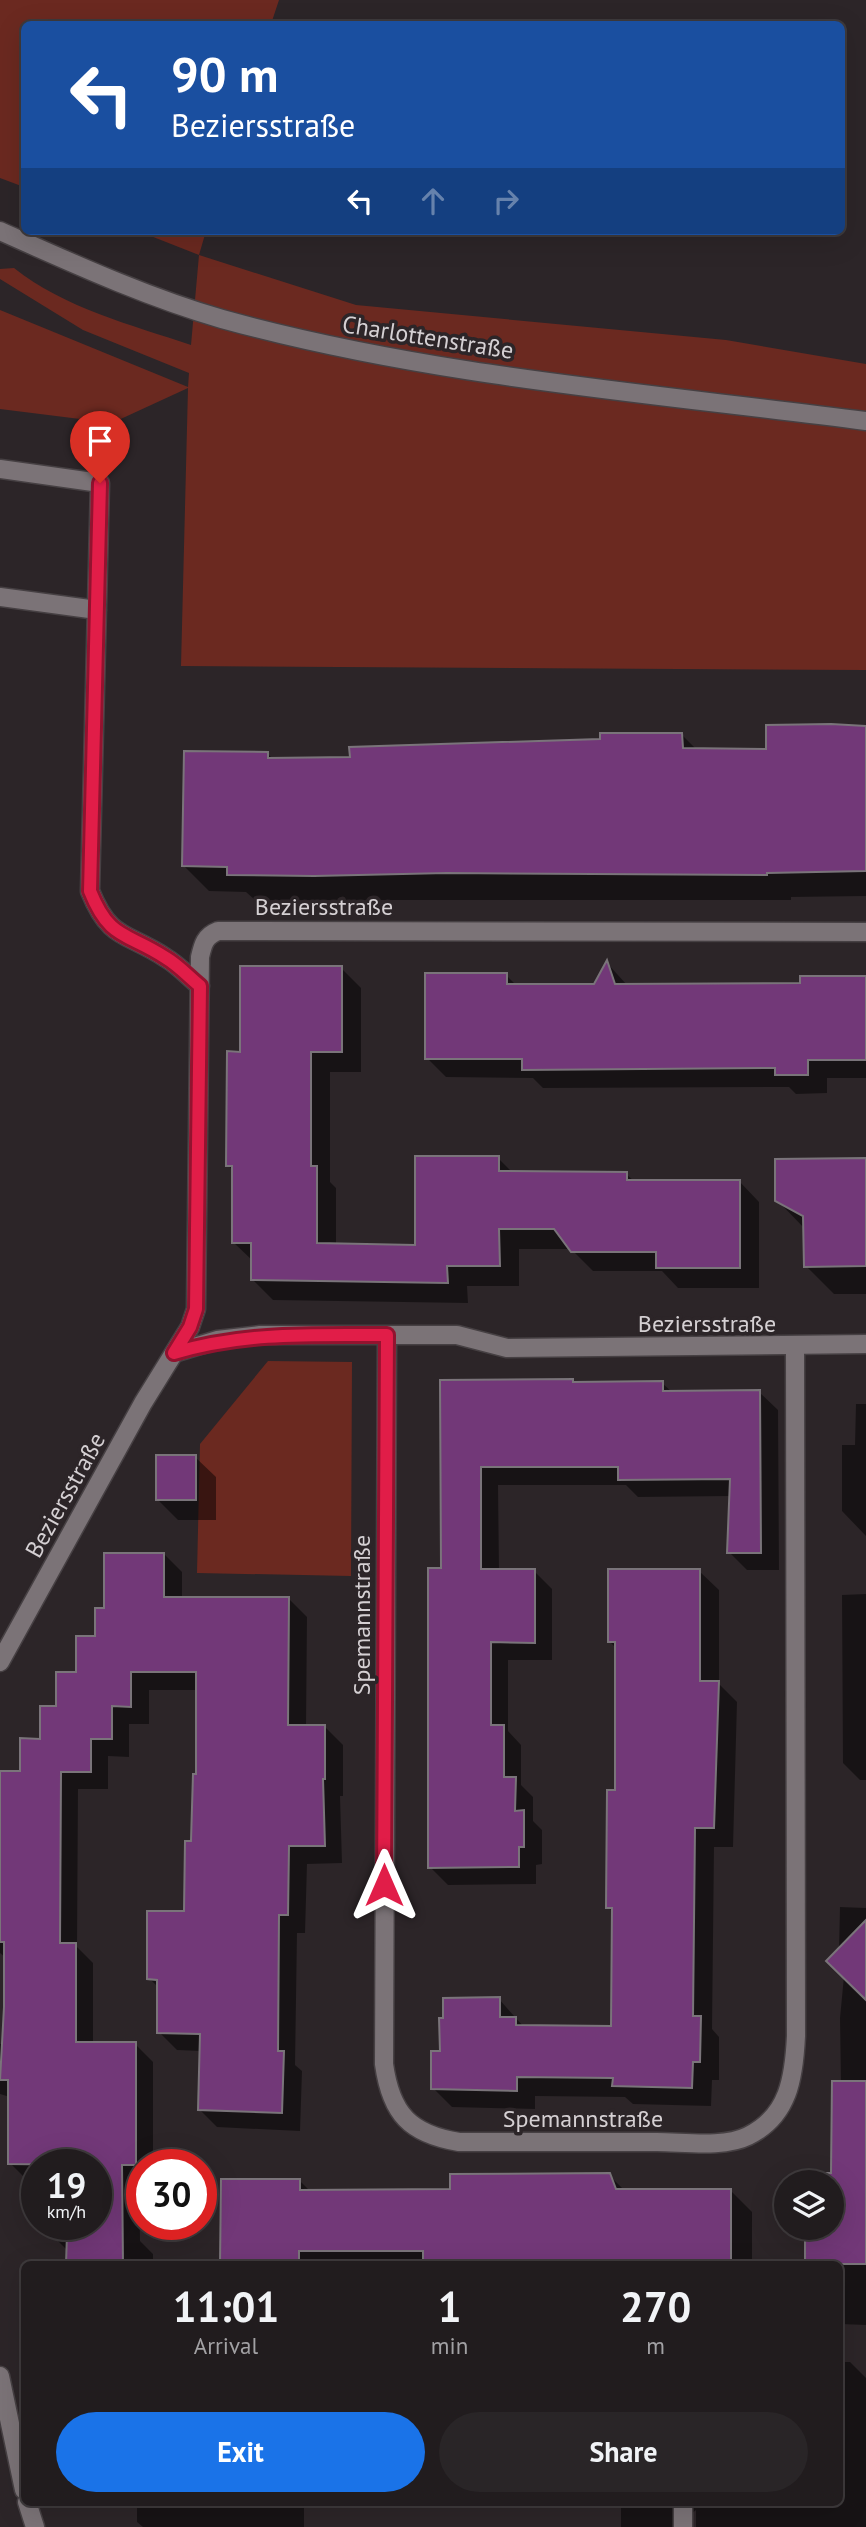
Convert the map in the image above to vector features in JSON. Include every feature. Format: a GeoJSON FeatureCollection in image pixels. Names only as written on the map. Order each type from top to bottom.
{"type":"FeatureCollection","features":[{"type":"Feature","properties":{"kind":"street","name":"Charlottenstraße"},"geometry":{"type":"LineString","coordinates":[[0,231],[99,275],[219,318],[339,348],[573,385],[866,421]]}},
{"type":"Feature","properties":{"kind":"street"},"geometry":{"type":"LineString","coordinates":[[0,469],[100,483],[90,891],[98,911],[113,930],[166,957],[200,986]]}},
{"type":"Feature","properties":{"kind":"street"},"geometry":{"type":"LineString","coordinates":[[0,597],[97,610]]}},
{"type":"Feature","properties":{"kind":"street","name":"Beziersstraße"},"geometry":{"type":"LineString","coordinates":[[0,1662],[143,1403],[190,1327],[196,1309],[200,957],[203,941],[218,931],[866,932]]}},
{"type":"Feature","properties":{"kind":"street","name":"Beziersstraße"},"geometry":{"type":"LineString","coordinates":[[174,1353],[217,1340],[260,1335],[457,1335],[507,1348],[796,1347],[866,1344]]}},
{"type":"Feature","properties":{"kind":"street","name":"Spemannstraße"},"geometry":{"type":"LineString","coordinates":[[387,1335],[384,2064],[387,2088],[398,2109],[428,2137],[459,2142],[699,2142],[735,2139],[746,2137],[763,2126],[779,2112],[789,2092],[795,2068],[796,2036],[796,1347]]}},
{"type":"Feature","properties":{"kind":"street"},"geometry":{"type":"LineString","coordinates":[[0,2376],[21,2476]]}},
{"type":"Feature","properties":{"kind":"street"},"geometry":{"type":"LineString","coordinates":[[28,2506],[35,2527]]}},
{"type":"Feature","properties":{"kind":"street"},"geometry":{"type":"LineString","coordinates":[[683,2506],[683,2527]]}},
{"type":"Feature","properties":{"kind":"shaded area"},"geometry":{"type":"Polygon","coordinates":[[[0,0],[279,0],[272,21],[21,21],[21,186],[0,178],[0,0]]]}},
{"type":"Feature","properties":{"kind":"shaded area"},"geometry":{"type":"Polygon","coordinates":[[[148,235],[205,235],[199,255],[148,235]]]}},
{"type":"Feature","properties":{"kind":"shaded area"},"geometry":{"type":"Polygon","coordinates":[[[199,255],[356,305],[726,340],[866,364],[866,670],[181,666],[188,388],[112,423],[0,409],[0,310],[188,387],[189,373],[83,330],[0,279],[0,269],[14,268],[76,305],[191,345],[199,255]]]}},
{"type":"Feature","properties":{"kind":"shaded area"},"geometry":{"type":"Polygon","coordinates":[[[268,1361],[352,1362],[351,1576],[197,1573],[200,1444],[268,1361]]]}},
{"type":"Feature","properties":{"kind":"building"},"geometry":{"type":"Polygon","coordinates":[[[766,725],[866,726],[866,871],[767,875],[447,873],[314,876],[227,875],[227,867],[182,866],[184,751],[268,752],[268,758],[350,757],[349,747],[600,739],[600,733],[682,733],[683,748],[766,749],[766,725]]]}},
{"type":"Feature","properties":{"kind":"building"},"geometry":{"type":"Polygon","coordinates":[[[607,960],[615,984],[800,983],[800,976],[866,976],[866,1060],[808,1060],[808,1075],[775,1075],[775,1068],[522,1070],[522,1059],[425,1059],[425,973],[507,973],[507,984],[594,984],[607,960]]]}},
{"type":"Feature","properties":{"kind":"building"},"geometry":{"type":"Polygon","coordinates":[[[240,966],[342,966],[342,1052],[311,1052],[311,1166],[317,1166],[317,1243],[415,1245],[415,1156],[499,1156],[499,1171],[627,1172],[627,1180],[740,1180],[740,1268],[656,1268],[656,1252],[571,1252],[554,1229],[499,1229],[500,1266],[447,1266],[448,1283],[251,1280],[251,1243],[232,1243],[232,1166],[226,1166],[227,1051],[240,1052],[240,966]]]}},
{"type":"Feature","properties":{"kind":"building"},"geometry":{"type":"Polygon","coordinates":[[[866,1158],[866,1266],[804,1267],[803,1216],[775,1201],[775,1159],[866,1158]]]}},
{"type":"Feature","properties":{"kind":"building"},"geometry":{"type":"Polygon","coordinates":[[[573,1379],[573,1382],[663,1381],[663,1391],[760,1390],[761,1553],[727,1553],[730,1479],[618,1480],[618,1467],[481,1467],[481,1569],[535,1569],[535,1643],[491,1642],[491,1725],[504,1725],[504,1777],[516,1777],[515,1811],[524,1810],[524,1847],[519,1847],[519,1867],[428,1868],[428,1568],[441,1568],[440,1380],[573,1379]]]}},
{"type":"Feature","properties":{"kind":"building"},"geometry":{"type":"Polygon","coordinates":[[[156,1455],[196,1455],[196,1500],[156,1500],[156,1455]]]}},
{"type":"Feature","properties":{"kind":"building"},"geometry":{"type":"Polygon","coordinates":[[[104,1553],[164,1553],[164,1597],[289,1597],[288,1725],[325,1725],[325,1846],[289,1846],[288,1915],[279,1915],[278,2051],[284,2051],[282,2113],[198,2110],[200,2034],[157,2033],[157,1980],[147,1979],[147,1911],[184,1911],[185,1841],[191,1841],[193,1774],[196,1774],[196,1672],[131,1672],[131,1707],[112,1706],[112,1739],[91,1739],[91,1772],[61,1772],[60,1943],[76,1943],[76,2042],[136,2042],[136,2149],[126,2149],[126,2165],[122,2165],[123,2261],[66,2261],[67,2240],[112,2240],[112,2149],[21,2149],[21,2164],[8,2164],[8,2080],[0,2080],[4,1942],[0,1942],[0,1771],[20,1771],[20,1738],[40,1739],[40,1706],[56,1706],[56,1672],[76,1672],[76,1636],[95,1636],[95,1608],[104,1608],[104,1553]]]}},
{"type":"Feature","properties":{"kind":"building"},"geometry":{"type":"Polygon","coordinates":[[[608,1569],[700,1569],[700,1681],[719,1681],[714,1828],[695,1828],[693,2016],[701,2016],[700,2062],[693,2062],[692,2088],[612,2086],[613,2078],[517,2077],[517,2091],[431,2089],[431,2051],[440,2051],[439,2018],[443,2018],[443,1998],[500,1997],[500,2017],[516,2017],[516,2025],[611,2026],[612,1908],[606,1908],[607,1790],[615,1790],[615,1642],[608,1642],[608,1569]]]}},
{"type":"Feature","properties":{"kind":"building"},"geometry":{"type":"Polygon","coordinates":[[[866,1920],[866,2000],[826,1961],[866,1920]]]}},
{"type":"Feature","properties":{"kind":"building"},"geometry":{"type":"Polygon","coordinates":[[[832,2081],[866,2081],[866,2264],[805,2261],[805,2240],[844,2240],[844,2170],[831,2170],[832,2081]]]}},
{"type":"Feature","properties":{"kind":"building"},"geometry":{"type":"Polygon","coordinates":[[[610,2173],[616,2189],[731,2189],[731,2261],[423,2261],[423,2251],[299,2251],[299,2261],[220,2261],[221,2179],[300,2179],[300,2190],[450,2189],[450,2174],[610,2173]]]}},
{"type":"Feature","properties":{"kind":"route"},"geometry":{"type":"LineString","coordinates":[[100,483],[90,891],[98,911],[113,930],[166,957],[200,986],[198,1289],[196,1309],[190,1327],[174,1353],[217,1340],[260,1335],[387,1335],[384,1885]]}}]}
